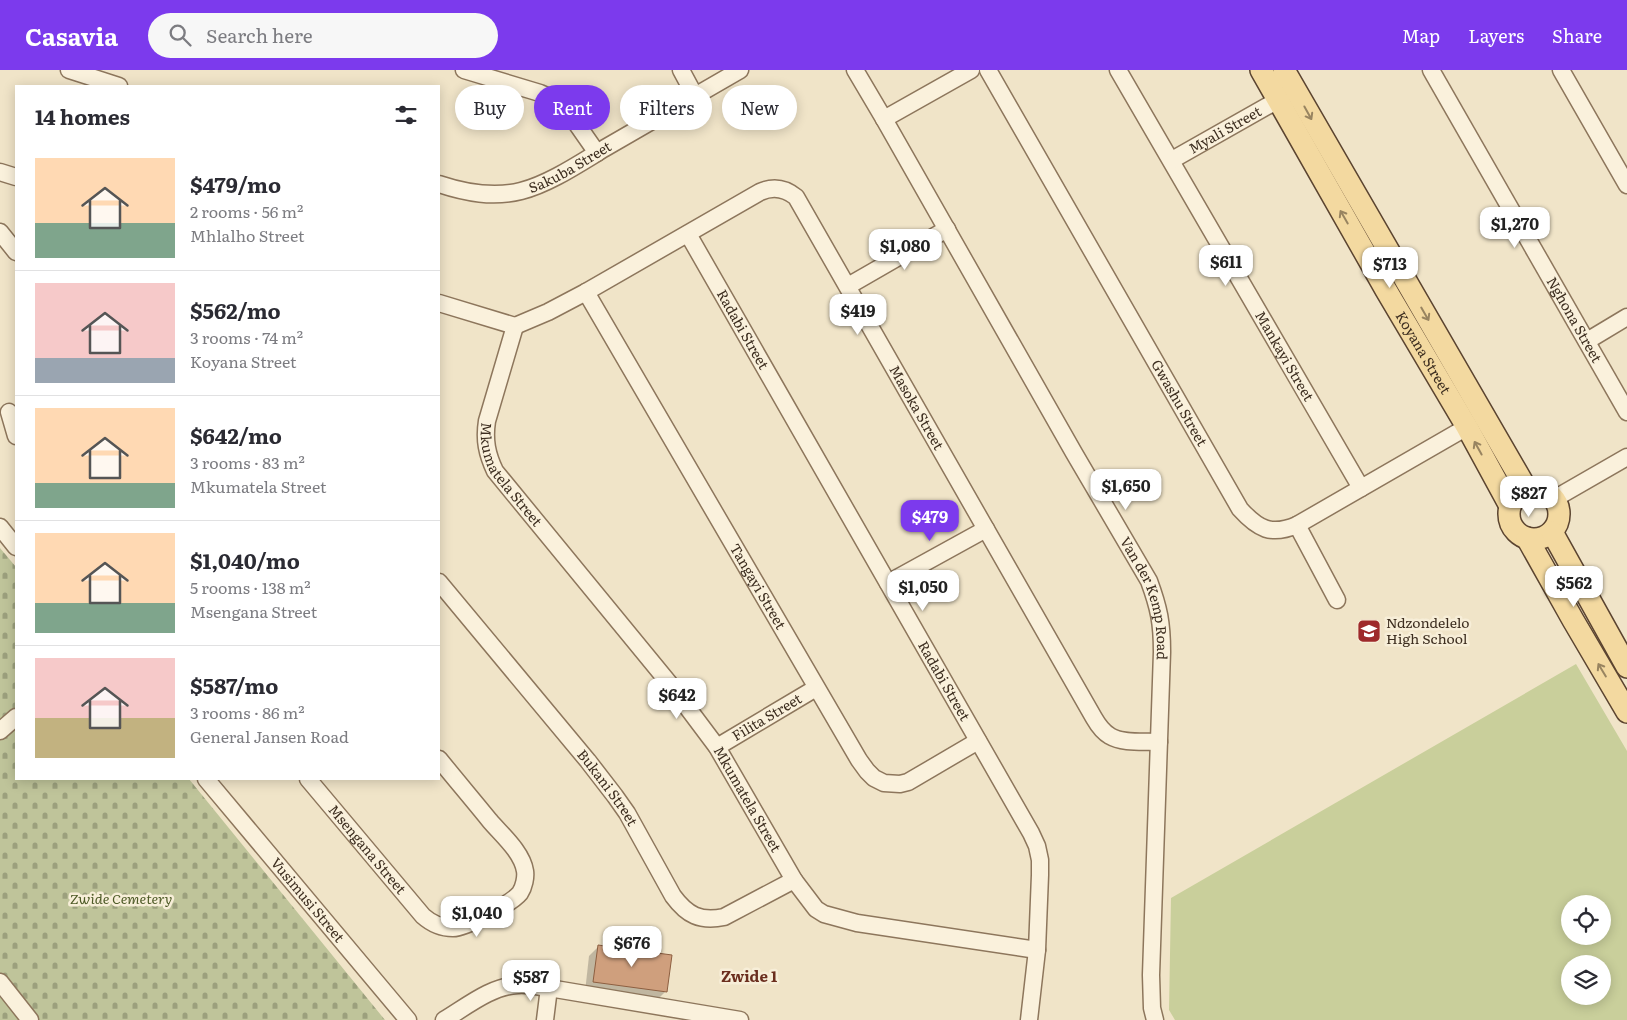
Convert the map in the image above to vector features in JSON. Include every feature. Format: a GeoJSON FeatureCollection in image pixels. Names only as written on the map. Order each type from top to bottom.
{"type":"FeatureCollection","features":[{"type":"Feature","properties":{"kind":"main road","name":"Koyana Street"},"geometry":{"type":"LineString","coordinates":[[1261,70],[1386,290],[1467,427],[1510,506],[1510,522],[1519,535],[1527,538],[1627,712]]}},
{"type":"Feature","properties":{"kind":"main road","name":"Koyana Street"},"geometry":{"type":"LineString","coordinates":[[1284,70],[1528,490]]}},
{"type":"Feature","properties":{"kind":"main road"},"geometry":{"type":"LineString","coordinates":[[1510,506],[1520,493],[1528,490],[1542,491],[1554,499],[1558,507],[1559,516],[1552,532],[1545,537],[1527,538]]}},
{"type":"Feature","properties":{"kind":"main road"},"geometry":{"type":"LineString","coordinates":[[1552,532],[1627,667]]}},
{"type":"Feature","properties":{"kind":"street"},"geometry":{"type":"LineString","coordinates":[[70,70],[116,85]]}},
{"type":"Feature","properties":{"kind":"street"},"geometry":{"type":"LineString","coordinates":[[464,70],[540,93],[556,100],[567,110],[597,153]]}},
{"type":"Feature","properties":{"kind":"street"},"geometry":{"type":"LineString","coordinates":[[680,70],[689,85]]}},
{"type":"Feature","properties":{"kind":"street","name":"Sakuba Street"},"geometry":{"type":"LineString","coordinates":[[712,86],[740,70]]}},
{"type":"Feature","properties":{"kind":"street","name":"Van der Kemp Road"},"geometry":{"type":"LineString","coordinates":[[855,70],[1149,581],[1158,603],[1162,634],[1151,976],[1152,1008],[1156,1020]]}},
{"type":"Feature","properties":{"kind":"street"},"geometry":{"type":"LineString","coordinates":[[884,119],[971,70]]}},
{"type":"Feature","properties":{"kind":"street","name":"Gwashu Street"},"geometry":{"type":"LineString","coordinates":[[988,70],[1240,509],[1250,520],[1263,528],[1277,531],[1297,525],[1467,427]]}},
{"type":"Feature","properties":{"kind":"street","name":"Mankayi Street"},"geometry":{"type":"LineString","coordinates":[[1118,70],[1361,488]]}},
{"type":"Feature","properties":{"kind":"street","name":"Nghona Street"},"geometry":{"type":"LineString","coordinates":[[1431,70],[1627,412]]}},
{"type":"Feature","properties":{"kind":"street"},"geometry":{"type":"LineString","coordinates":[[1560,70],[1627,185]]}},
{"type":"Feature","properties":{"kind":"street","name":"Myali Street"},"geometry":{"type":"LineString","coordinates":[[1172,160],[1278,100]]}},
{"type":"Feature","properties":{"kind":"street","name":"Sakuba Street"},"geometry":{"type":"LineString","coordinates":[[440,184],[475,194],[490,195],[521,191],[550,180],[637,130]]}},
{"type":"Feature","properties":{"kind":"street"},"geometry":{"type":"LineString","coordinates":[[0,172],[15,177]]}},
{"type":"Feature","properties":{"kind":"street","name":"Masoka Street"},"geometry":{"type":"LineString","coordinates":[[515,326],[548,312],[586,292],[760,192],[767,189],[781,189],[792,194],[796,197],[848,286],[1102,730],[1117,739],[1159,742]]}},
{"type":"Feature","properties":{"kind":"street"},"geometry":{"type":"LineString","coordinates":[[848,286],[947,229]]}},
{"type":"Feature","properties":{"kind":"street"},"geometry":{"type":"LineString","coordinates":[[0,232],[15,251]]}},
{"type":"Feature","properties":{"kind":"street","name":"Radabi Street"},"geometry":{"type":"LineString","coordinates":[[688,234],[1037,846],[1040,860],[1040,875],[1036,950],[1029,1020]]}},
{"type":"Feature","properties":{"kind":"street","name":"Tangayi Street"},"geometry":{"type":"LineString","coordinates":[[586,292],[816,688],[859,760],[874,778],[884,783],[900,784],[908,782],[978,741]]}},
{"type":"Feature","properties":{"kind":"street"},"geometry":{"type":"LineString","coordinates":[[440,303],[515,326]]}},
{"type":"Feature","properties":{"kind":"street"},"geometry":{"type":"LineString","coordinates":[[1587,341],[1627,317]]}},
{"type":"Feature","properties":{"kind":"street","name":"Mkumatela Street"},"geometry":{"type":"LineString","coordinates":[[515,326],[485,433],[489,456],[495,471],[669,683],[717,747],[794,880],[816,909],[824,914],[838,918],[1036,950]]}},
{"type":"Feature","properties":{"kind":"street"},"geometry":{"type":"LineString","coordinates":[[8,410],[15,433]]}},
{"type":"Feature","properties":{"kind":"street"},"geometry":{"type":"LineString","coordinates":[[1554,499],[1627,457]]}},
{"type":"Feature","properties":{"kind":"street"},"geometry":{"type":"LineString","coordinates":[[1297,525],[1337,600]]}},
{"type":"Feature","properties":{"kind":"street"},"geometry":{"type":"LineString","coordinates":[[0,526],[15,546]]}},
{"type":"Feature","properties":{"kind":"street"},"geometry":{"type":"LineString","coordinates":[[888,583],[986,529]]}},
{"type":"Feature","properties":{"kind":"street","name":"Bukani Street"},"geometry":{"type":"LineString","coordinates":[[440,583],[615,796],[681,907],[690,914],[702,919],[724,918],[794,880]]}},
{"type":"Feature","properties":{"kind":"street","name":"Filita Street"},"geometry":{"type":"LineString","coordinates":[[717,747],[816,688]]}},
{"type":"Feature","properties":{"kind":"street"},"geometry":{"type":"LineString","coordinates":[[0,732],[15,718]]}},
{"type":"Feature","properties":{"kind":"street","name":"Msengana Street"},"geometry":{"type":"LineString","coordinates":[[309,780],[423,916],[431,923],[443,928],[456,928],[469,925],[511,901],[520,893],[525,882],[525,871],[516,852],[440,760]]}},
{"type":"Feature","properties":{"kind":"street","name":"Vusimusi Street"},"geometry":{"type":"LineString","coordinates":[[207,780],[408,1020]]}},
{"type":"Feature","properties":{"kind":"street"},"geometry":{"type":"LineString","coordinates":[[0,982],[30,1020]]}},
{"type":"Feature","properties":{"kind":"street"},"geometry":{"type":"LineString","coordinates":[[444,1020],[486,994],[519,985],[549,988],[740,1020]]}},
{"type":"Feature","properties":{"kind":"street"},"geometry":{"type":"LineString","coordinates":[[544,1020],[549,988]]}},
{"type":"Feature","properties":{"kind":"green space","name":"Zwide Cemetery"},"geometry":{"type":"Polygon","coordinates":[[[0,548],[15,566],[15,780],[190,780],[385,1020],[0,1020],[0,548]]]}},
{"type":"Feature","properties":{"kind":"green space"},"geometry":{"type":"Polygon","coordinates":[[[1576,664],[1627,751],[1627,1020],[1175,1020],[1169,1010],[1171,898],[1576,664]]]}},
{"type":"Feature","properties":{"kind":"building"},"geometry":{"type":"Polygon","coordinates":[[[598,945],[672,955],[667,992],[593,982],[598,945]]]}},
{"type":"Feature","properties":{"kind":"place","name":"Ndzondelelo High School"},"geometry":{"type":"Point","coordinates":[1369,631]}},
{"type":"Feature","properties":{"kind":"district","name":"Zwide 1"},"geometry":{"type":"Point","coordinates":[749,977]}}]}
